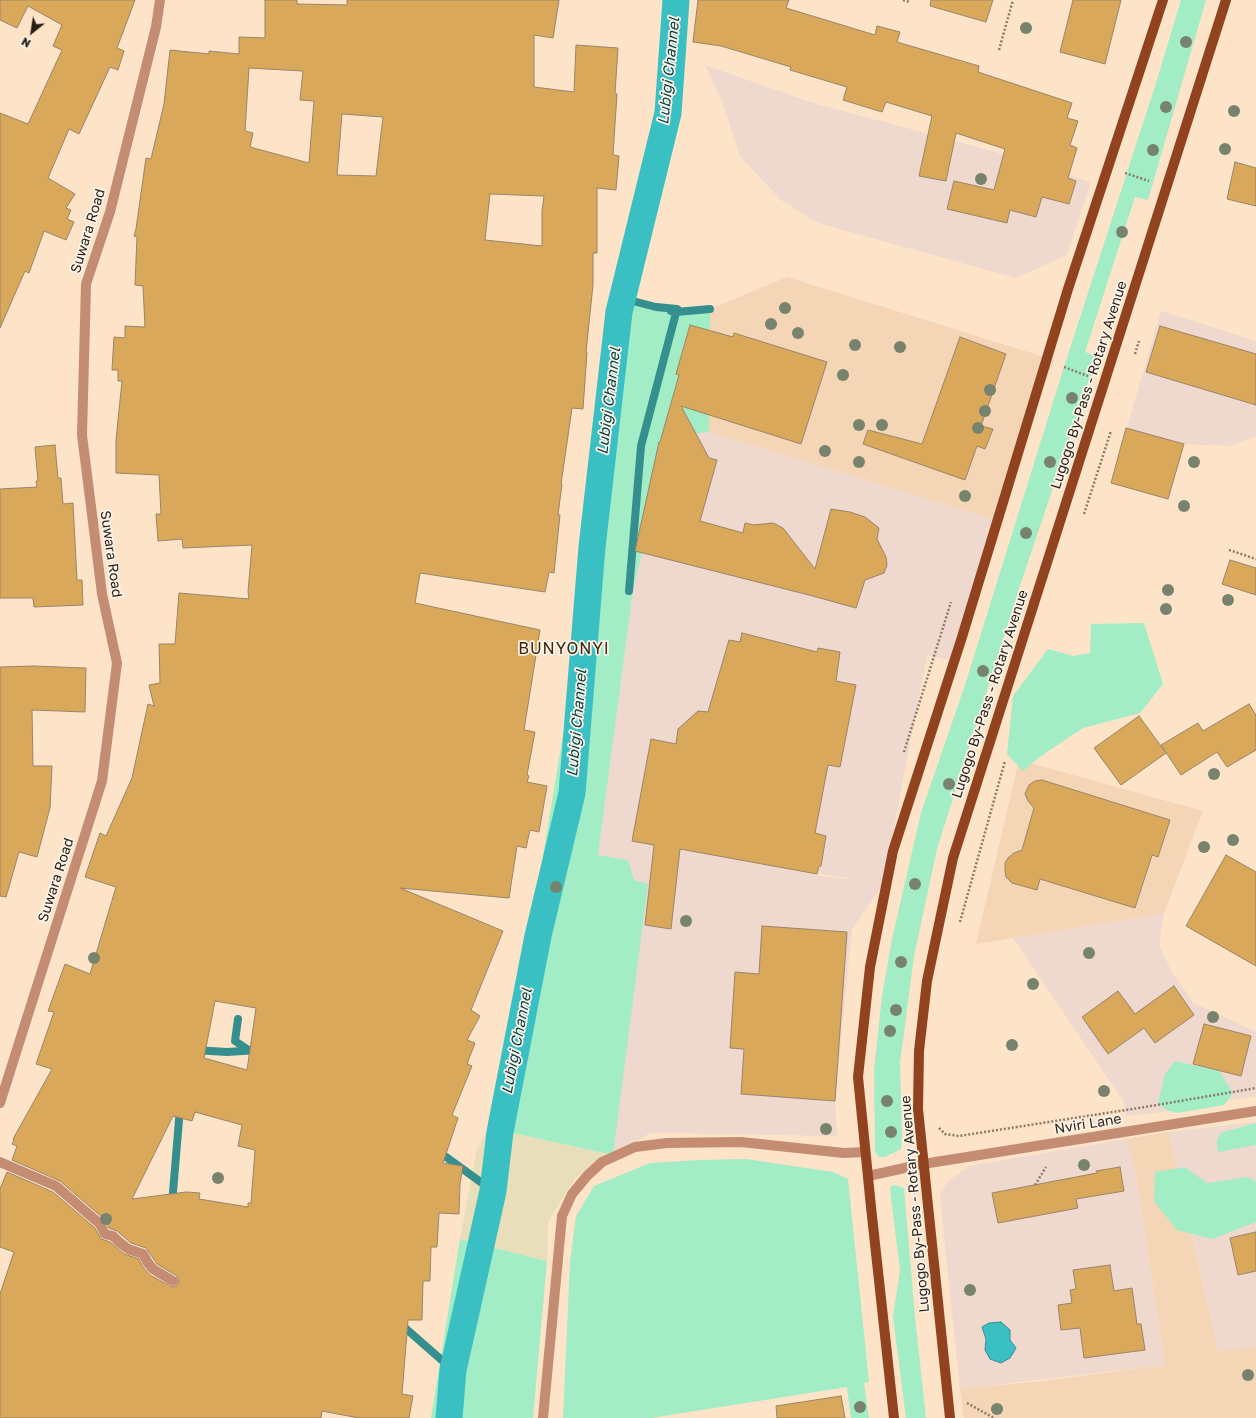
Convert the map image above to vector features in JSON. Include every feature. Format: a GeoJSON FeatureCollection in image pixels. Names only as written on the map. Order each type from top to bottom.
{"type":"FeatureCollection","features":[{"type":"Feature","properties":{"kind":"main road"},"geometry":{"type":"LineString","coordinates":[[894,1418],[858,1076],[870,967],[893,851],[962,637],[1068,289],[1163,0]]}},
{"type":"Feature","properties":{"kind":"main road","name":"Lugogo By-Pass - Rotary Avenue"},"geometry":{"type":"LineString","coordinates":[[950,1418],[918,1109],[919,1051],[927,982],[952,858],[1226,0]]}},
{"type":"Feature","properties":{"kind":"street","name":"Suwara Road"},"geometry":{"type":"LineString","coordinates":[[0,1103],[102,781],[117,663],[102,594],[82,435],[86,284],[110,212],[156,27],[160,0]]}},
{"type":"Feature","properties":{"kind":"street","name":"Nviri Lane"},"geometry":{"type":"LineString","coordinates":[[868,1176],[923,1164],[1256,1111]]}},
{"type":"Feature","properties":{"kind":"street"},"geometry":{"type":"LineString","coordinates":[[543,1418],[562,1216],[572,1194],[587,1176],[602,1162],[634,1147],[667,1143],[741,1142],[844,1153],[865,1152]]}},
{"type":"Feature","properties":{"kind":"street"},"geometry":{"type":"LineString","coordinates":[[0,1162],[56,1186],[100,1224],[105,1234],[113,1236],[128,1249],[143,1254],[153,1269],[172,1281]]}},
{"type":"Feature","properties":{"kind":"path"},"geometry":{"type":"LineString","coordinates":[[903,0],[910,2]]}},
{"type":"Feature","properties":{"kind":"path"},"geometry":{"type":"LineString","coordinates":[[999,50],[1013,0]]}},
{"type":"Feature","properties":{"kind":"path"},"geometry":{"type":"LineString","coordinates":[[1107,168],[1167,186]]}},
{"type":"Feature","properties":{"kind":"path"},"geometry":{"type":"LineString","coordinates":[[1064,368],[1090,377]]}},
{"type":"Feature","properties":{"kind":"path"},"geometry":{"type":"LineString","coordinates":[[1083,516],[1111,431]]}},
{"type":"Feature","properties":{"kind":"path"},"geometry":{"type":"LineString","coordinates":[[1229,550],[1256,559]]}},
{"type":"Feature","properties":{"kind":"path"},"geometry":{"type":"LineString","coordinates":[[960,924],[1006,758]]}},
{"type":"Feature","properties":{"kind":"path"},"geometry":{"type":"LineString","coordinates":[[938,1127],[945,1134],[959,1136],[1256,1088]]}},
{"type":"Feature","properties":{"kind":"path"},"geometry":{"type":"LineString","coordinates":[[1035,1185],[1046,1167]]}},
{"type":"Feature","properties":{"kind":"path"},"geometry":{"type":"LineString","coordinates":[[964,1402],[994,1418]]}},
{"type":"Feature","properties":{"kind":"shaded area"},"geometry":{"type":"Polygon","coordinates":[[[705,65],[813,103],[985,149],[1091,182],[1067,255],[1016,278],[818,223],[781,200],[740,156],[722,101],[705,65]]]}},
{"type":"Feature","properties":{"kind":"shaded area"},"geometry":{"type":"Polygon","coordinates":[[[787,277],[1054,360],[996,520],[709,432],[710,309],[787,277]]]}},
{"type":"Feature","properties":{"kind":"shaded area"},"geometry":{"type":"Polygon","coordinates":[[[1161,311],[1256,341],[1256,436],[1232,446],[1184,444],[1168,499],[1111,483],[1161,311]]]}},
{"type":"Feature","properties":{"kind":"shaded area"},"geometry":{"type":"Polygon","coordinates":[[[709,432],[996,520],[949,660],[927,655],[883,885],[852,929],[835,1101],[837,1136],[650,1133],[613,1155],[634,880],[598,855],[633,590],[671,436],[709,432]],[[717,856],[828,877],[847,878],[717,856]]]}},
{"type":"Feature","properties":{"kind":"shaded area"},"geometry":{"type":"Polygon","coordinates":[[[1019,760],[1203,811],[1164,913],[976,944],[1019,760]]]}},
{"type":"Feature","properties":{"kind":"shaded area"},"geometry":{"type":"Polygon","coordinates":[[[1164,913],[1159,944],[1171,971],[1194,1003],[1256,1032],[1256,1096],[1162,1112],[1126,1116],[1124,1102],[1013,938],[1164,913]]]}},
{"type":"Feature","properties":{"kind":"shaded area"},"geometry":{"type":"Polygon","coordinates":[[[1256,1122],[1256,1347],[1218,1351],[1168,1132],[1256,1122]]]}},
{"type":"Feature","properties":{"kind":"shaded area"},"geometry":{"type":"Polygon","coordinates":[[[1168,1132],[1218,1351],[1256,1347],[1256,1418],[964,1418],[960,1389],[1043,1381],[1165,1365],[1135,1167],[1126,1139],[1168,1132]]]}},
{"type":"Feature","properties":{"kind":"shaded area"},"geometry":{"type":"Polygon","coordinates":[[[1126,1139],[1135,1167],[1165,1365],[960,1389],[940,1196],[947,1182],[969,1166],[1126,1139]]]}},
{"type":"Feature","properties":{"kind":"green space"},"geometry":{"type":"Polygon","coordinates":[[[1181,0],[1206,0],[1148,200],[1135,197],[1085,352],[1098,357],[1019,589],[937,849],[914,956],[900,1063],[901,1149],[885,1157],[879,1157],[875,1152],[874,1070],[882,996],[892,939],[921,813],[965,685],[1064,367],[1156,83],[1181,0]]]}},
{"type":"Feature","properties":{"kind":"green space"},"geometry":{"type":"Polygon","coordinates":[[[625,299],[676,312],[710,309],[709,432],[671,436],[633,590],[598,855],[628,860],[634,880],[648,884],[613,1155],[489,1128],[512,1013],[531,936],[573,674],[594,502],[625,299]]]}},
{"type":"Feature","properties":{"kind":"green space"},"geometry":{"type":"Polygon","coordinates":[[[1144,623],[1163,684],[1140,713],[1083,728],[1041,756],[1023,771],[1007,754],[1013,696],[1048,649],[1073,656],[1090,653],[1091,624],[1144,623]]]}},
{"type":"Feature","properties":{"kind":"green space"},"geometry":{"type":"Polygon","coordinates":[[[1175,1061],[1219,1071],[1233,1093],[1224,1105],[1177,1113],[1167,1110],[1158,1104],[1165,1074],[1175,1061]]]}},
{"type":"Feature","properties":{"kind":"green space"},"geometry":{"type":"Polygon","coordinates":[[[1256,1123],[1256,1145],[1218,1152],[1217,1141],[1220,1133],[1256,1123]]]}},
{"type":"Feature","properties":{"kind":"green space"},"geometry":{"type":"Polygon","coordinates":[[[746,1159],[833,1172],[848,1179],[869,1382],[864,1383],[869,1418],[851,1418],[847,1387],[651,1418],[563,1418],[570,1262],[576,1216],[594,1186],[650,1163],[746,1159]]]}},
{"type":"Feature","properties":{"kind":"green space"},"geometry":{"type":"Polygon","coordinates":[[[1185,1167],[1207,1183],[1248,1177],[1256,1182],[1256,1222],[1212,1239],[1177,1230],[1154,1201],[1155,1172],[1185,1167]]]}},
{"type":"Feature","properties":{"kind":"green space"},"geometry":{"type":"Polygon","coordinates":[[[895,1185],[904,1188],[915,1317],[926,1418],[906,1418],[893,1317],[900,1270],[890,1190],[891,1186],[895,1185]]]}},
{"type":"Feature","properties":{"kind":"green space"},"geometry":{"type":"Polygon","coordinates":[[[460,1239],[547,1261],[533,1418],[431,1418],[460,1239]]]}},
{"type":"Feature","properties":{"kind":"sand"},"geometry":{"type":"Polygon","coordinates":[[[489,1128],[613,1155],[575,1178],[548,1222],[547,1261],[460,1239],[477,1148],[489,1128]]]}},
{"type":"Feature","properties":{"kind":"water"},"geometry":{"type":"Polygon","coordinates":[[[1001,1322],[1010,1330],[1010,1340],[1016,1348],[1010,1358],[1001,1363],[990,1359],[985,1350],[986,1339],[982,1327],[989,1323],[1001,1322]]]}},
{"type":"Feature","properties":{"kind":"building"},"geometry":{"type":"Polygon","coordinates":[[[0,0],[135,0],[117,48],[124,51],[118,70],[110,67],[79,134],[69,129],[48,178],[75,194],[66,208],[71,210],[67,219],[74,222],[66,240],[44,231],[29,273],[25,271],[0,328],[0,113],[28,124],[62,50],[53,46],[62,25],[28,6],[17,28],[0,20],[0,0]]]}},
{"type":"Feature","properties":{"kind":"building"},"geometry":{"type":"Polygon","coordinates":[[[265,0],[297,0],[297,4],[347,5],[347,0],[559,0],[553,38],[534,35],[534,87],[574,92],[576,45],[618,48],[613,155],[619,156],[616,190],[597,188],[597,253],[593,253],[593,285],[586,352],[583,409],[572,408],[561,484],[558,515],[560,515],[554,573],[549,572],[545,592],[420,573],[415,603],[540,630],[524,730],[535,732],[527,782],[547,786],[539,832],[530,830],[526,848],[517,846],[509,898],[400,888],[503,931],[471,1010],[480,1016],[467,1040],[475,1043],[467,1064],[472,1066],[452,1115],[458,1118],[443,1163],[463,1166],[460,1184],[459,1214],[439,1213],[437,1247],[431,1247],[430,1281],[423,1281],[422,1320],[408,1320],[402,1394],[413,1396],[409,1418],[359,1418],[322,1411],[321,1418],[0,1418],[0,1294],[14,1252],[0,1247],[0,1189],[7,1172],[53,1192],[95,1228],[101,1239],[110,1242],[124,1254],[139,1259],[143,1267],[150,1275],[172,1287],[176,1286],[179,1282],[177,1276],[157,1264],[146,1248],[131,1243],[117,1231],[109,1228],[104,1219],[60,1181],[12,1160],[17,1146],[12,1144],[13,1139],[52,1069],[36,1064],[54,1012],[48,1011],[65,964],[90,974],[116,887],[85,877],[100,833],[106,836],[132,778],[148,704],[154,706],[149,685],[160,683],[159,644],[175,644],[179,593],[249,599],[248,592],[252,545],[183,548],[182,539],[158,541],[156,514],[161,514],[159,475],[116,473],[116,440],[122,381],[118,381],[118,370],[112,370],[114,337],[125,338],[125,326],[145,327],[143,286],[135,285],[137,237],[134,236],[146,158],[151,159],[164,104],[170,50],[209,54],[209,51],[239,54],[239,37],[265,38],[265,0]],[[249,68],[245,131],[253,133],[250,147],[309,163],[314,101],[300,100],[303,71],[249,68]],[[342,114],[337,175],[376,176],[383,117],[342,114]],[[490,194],[485,240],[542,246],[542,211],[544,196],[490,194]],[[215,1001],[204,1058],[247,1070],[256,1008],[215,1001]],[[195,1112],[192,1121],[173,1116],[132,1199],[186,1192],[200,1193],[199,1199],[248,1207],[248,1203],[251,1203],[255,1150],[238,1146],[242,1125],[195,1112]]]}},
{"type":"Feature","properties":{"kind":"building"},"geometry":{"type":"Polygon","coordinates":[[[698,0],[789,0],[786,8],[875,35],[877,26],[900,32],[897,42],[979,66],[978,72],[1072,103],[1067,118],[1078,121],[1070,145],[1077,148],[1068,178],[1076,181],[1069,204],[1042,197],[1036,217],[1010,210],[1007,223],[947,209],[954,181],[994,190],[1005,149],[956,133],[946,181],[919,176],[932,116],[886,102],[882,112],[843,100],[847,87],[790,70],[791,67],[721,46],[693,42],[698,0]]]}},
{"type":"Feature","properties":{"kind":"building"},"geometry":{"type":"Polygon","coordinates":[[[931,0],[993,0],[986,22],[930,6],[931,0]]]}},
{"type":"Feature","properties":{"kind":"building"},"geometry":{"type":"Polygon","coordinates":[[[1073,0],[1121,0],[1105,64],[1060,52],[1073,0]]]}},
{"type":"Feature","properties":{"kind":"building"},"geometry":{"type":"Polygon","coordinates":[[[1235,162],[1256,168],[1256,206],[1227,199],[1235,162]]]}},
{"type":"Feature","properties":{"kind":"building"},"geometry":{"type":"Polygon","coordinates":[[[690,325],[733,337],[734,333],[827,362],[801,444],[681,406],[709,458],[717,460],[700,521],[743,533],[745,523],[754,525],[773,523],[783,528],[815,569],[831,509],[850,512],[865,517],[879,528],[877,539],[886,557],[887,565],[884,573],[865,580],[856,608],[635,551],[659,442],[679,375],[676,374],[690,325]]]}},
{"type":"Feature","properties":{"kind":"building"},"geometry":{"type":"Polygon","coordinates":[[[1160,326],[1256,354],[1256,405],[1146,372],[1160,326]]]}},
{"type":"Feature","properties":{"kind":"building"},"geometry":{"type":"Polygon","coordinates":[[[960,337],[1006,354],[981,426],[993,429],[985,449],[977,446],[965,480],[863,444],[868,430],[922,444],[960,337]]]}},
{"type":"Feature","properties":{"kind":"building"},"geometry":{"type":"Polygon","coordinates":[[[1126,428],[1184,444],[1168,499],[1111,483],[1126,428]]]}},
{"type":"Feature","properties":{"kind":"building"},"geometry":{"type":"Polygon","coordinates":[[[55,445],[58,478],[61,478],[63,504],[73,503],[77,580],[82,580],[83,605],[34,607],[33,598],[0,598],[0,489],[37,487],[36,481],[38,481],[35,447],[55,445]]]}},
{"type":"Feature","properties":{"kind":"building"},"geometry":{"type":"Polygon","coordinates":[[[1230,560],[1256,568],[1256,595],[1222,584],[1230,560]]]}},
{"type":"Feature","properties":{"kind":"building"},"geometry":{"type":"Polygon","coordinates":[[[742,633],[817,652],[818,648],[840,652],[836,681],[856,685],[840,767],[828,765],[815,833],[826,836],[821,866],[819,866],[817,874],[680,849],[671,929],[645,925],[654,845],[632,841],[651,739],[676,744],[678,729],[698,711],[708,712],[729,640],[740,642],[742,633]]]}},
{"type":"Feature","properties":{"kind":"building"},"geometry":{"type":"Polygon","coordinates":[[[33,666],[86,668],[85,712],[32,710],[33,766],[52,766],[50,808],[37,857],[19,852],[6,897],[0,896],[0,667],[33,666]]]}},
{"type":"Feature","properties":{"kind":"building"},"geometry":{"type":"Polygon","coordinates":[[[1249,704],[1256,715],[1256,750],[1227,767],[1217,752],[1181,775],[1161,745],[1198,723],[1203,731],[1249,704]]]}},
{"type":"Feature","properties":{"kind":"building"},"geometry":{"type":"Polygon","coordinates":[[[1139,716],[1166,753],[1121,785],[1094,748],[1139,716]]]}},
{"type":"Feature","properties":{"kind":"building"},"geometry":{"type":"Polygon","coordinates":[[[1042,780],[1170,820],[1158,857],[1152,855],[1135,908],[1040,879],[1037,890],[1012,883],[1006,877],[1005,863],[1014,853],[1022,850],[1034,808],[1028,801],[1025,794],[1029,785],[1035,781],[1042,780]]]}},
{"type":"Feature","properties":{"kind":"building"},"geometry":{"type":"Polygon","coordinates":[[[1226,855],[1256,872],[1256,966],[1186,926],[1226,855]]]}},
{"type":"Feature","properties":{"kind":"building"},"geometry":{"type":"Polygon","coordinates":[[[762,926],[847,932],[835,1101],[741,1094],[744,1049],[730,1048],[735,972],[759,974],[762,926]]]}},
{"type":"Feature","properties":{"kind":"building"},"geometry":{"type":"Polygon","coordinates":[[[1174,986],[1194,1015],[1155,1043],[1144,1028],[1108,1054],[1082,1017],[1118,991],[1135,1014],[1174,986]]]}},
{"type":"Feature","properties":{"kind":"building"},"geometry":{"type":"Polygon","coordinates":[[[1204,1024],[1251,1036],[1241,1076],[1193,1064],[1204,1024]]]}},
{"type":"Feature","properties":{"kind":"building"},"geometry":{"type":"Polygon","coordinates":[[[1120,1167],[1124,1191],[1076,1199],[1078,1208],[998,1223],[992,1193],[1097,1173],[1096,1171],[1120,1167]]]}},
{"type":"Feature","properties":{"kind":"building"},"geometry":{"type":"Polygon","coordinates":[[[1256,1232],[1256,1271],[1238,1275],[1230,1238],[1256,1232]]]}},
{"type":"Feature","properties":{"kind":"building"},"geometry":{"type":"Polygon","coordinates":[[[1110,1265],[1114,1291],[1132,1288],[1137,1324],[1141,1324],[1145,1350],[1084,1358],[1080,1328],[1061,1330],[1058,1305],[1072,1303],[1070,1290],[1076,1289],[1073,1270],[1110,1265]]]}},
{"type":"Feature","properties":{"kind":"building"},"geometry":{"type":"Polygon","coordinates":[[[841,1396],[845,1418],[777,1418],[776,1406],[841,1396]]]}},
{"type":"Feature","properties":{"kind":"waterway","name":"Lubigi Channel"},"geometry":{"type":"LineString","coordinates":[[449,1418],[453,1370],[493,1191],[500,1132],[538,936],[572,793],[592,547],[619,312],[668,113],[676,0]]}},
{"type":"Feature","properties":{"kind":"waterway"},"geometry":{"type":"LineString","coordinates":[[619,312],[625,299],[656,307],[677,309],[641,446],[629,591]]}},
{"type":"Feature","properties":{"kind":"waterway"},"geometry":{"type":"LineString","coordinates":[[671,311],[676,312],[710,309]]}},
{"type":"Feature","properties":{"kind":"waterway"},"geometry":{"type":"LineString","coordinates":[[238,1019],[235,1041],[250,1051]]}},
{"type":"Feature","properties":{"kind":"waterway"},"geometry":{"type":"LineString","coordinates":[[194,1050],[227,1052],[258,1050]]}},
{"type":"Feature","properties":{"kind":"waterway"},"geometry":{"type":"LineString","coordinates":[[172,1204],[180,1108]]}},
{"type":"Feature","properties":{"kind":"waterway"},"geometry":{"type":"LineString","coordinates":[[442,1154],[493,1191]]}},
{"type":"Feature","properties":{"kind":"waterway"},"geometry":{"type":"LineString","coordinates":[[404,1327],[453,1370]]}},
{"type":"Feature","properties":{"kind":"district","name":"BUNYONYI"},"geometry":{"type":"Point","coordinates":[564,649]}}]}
